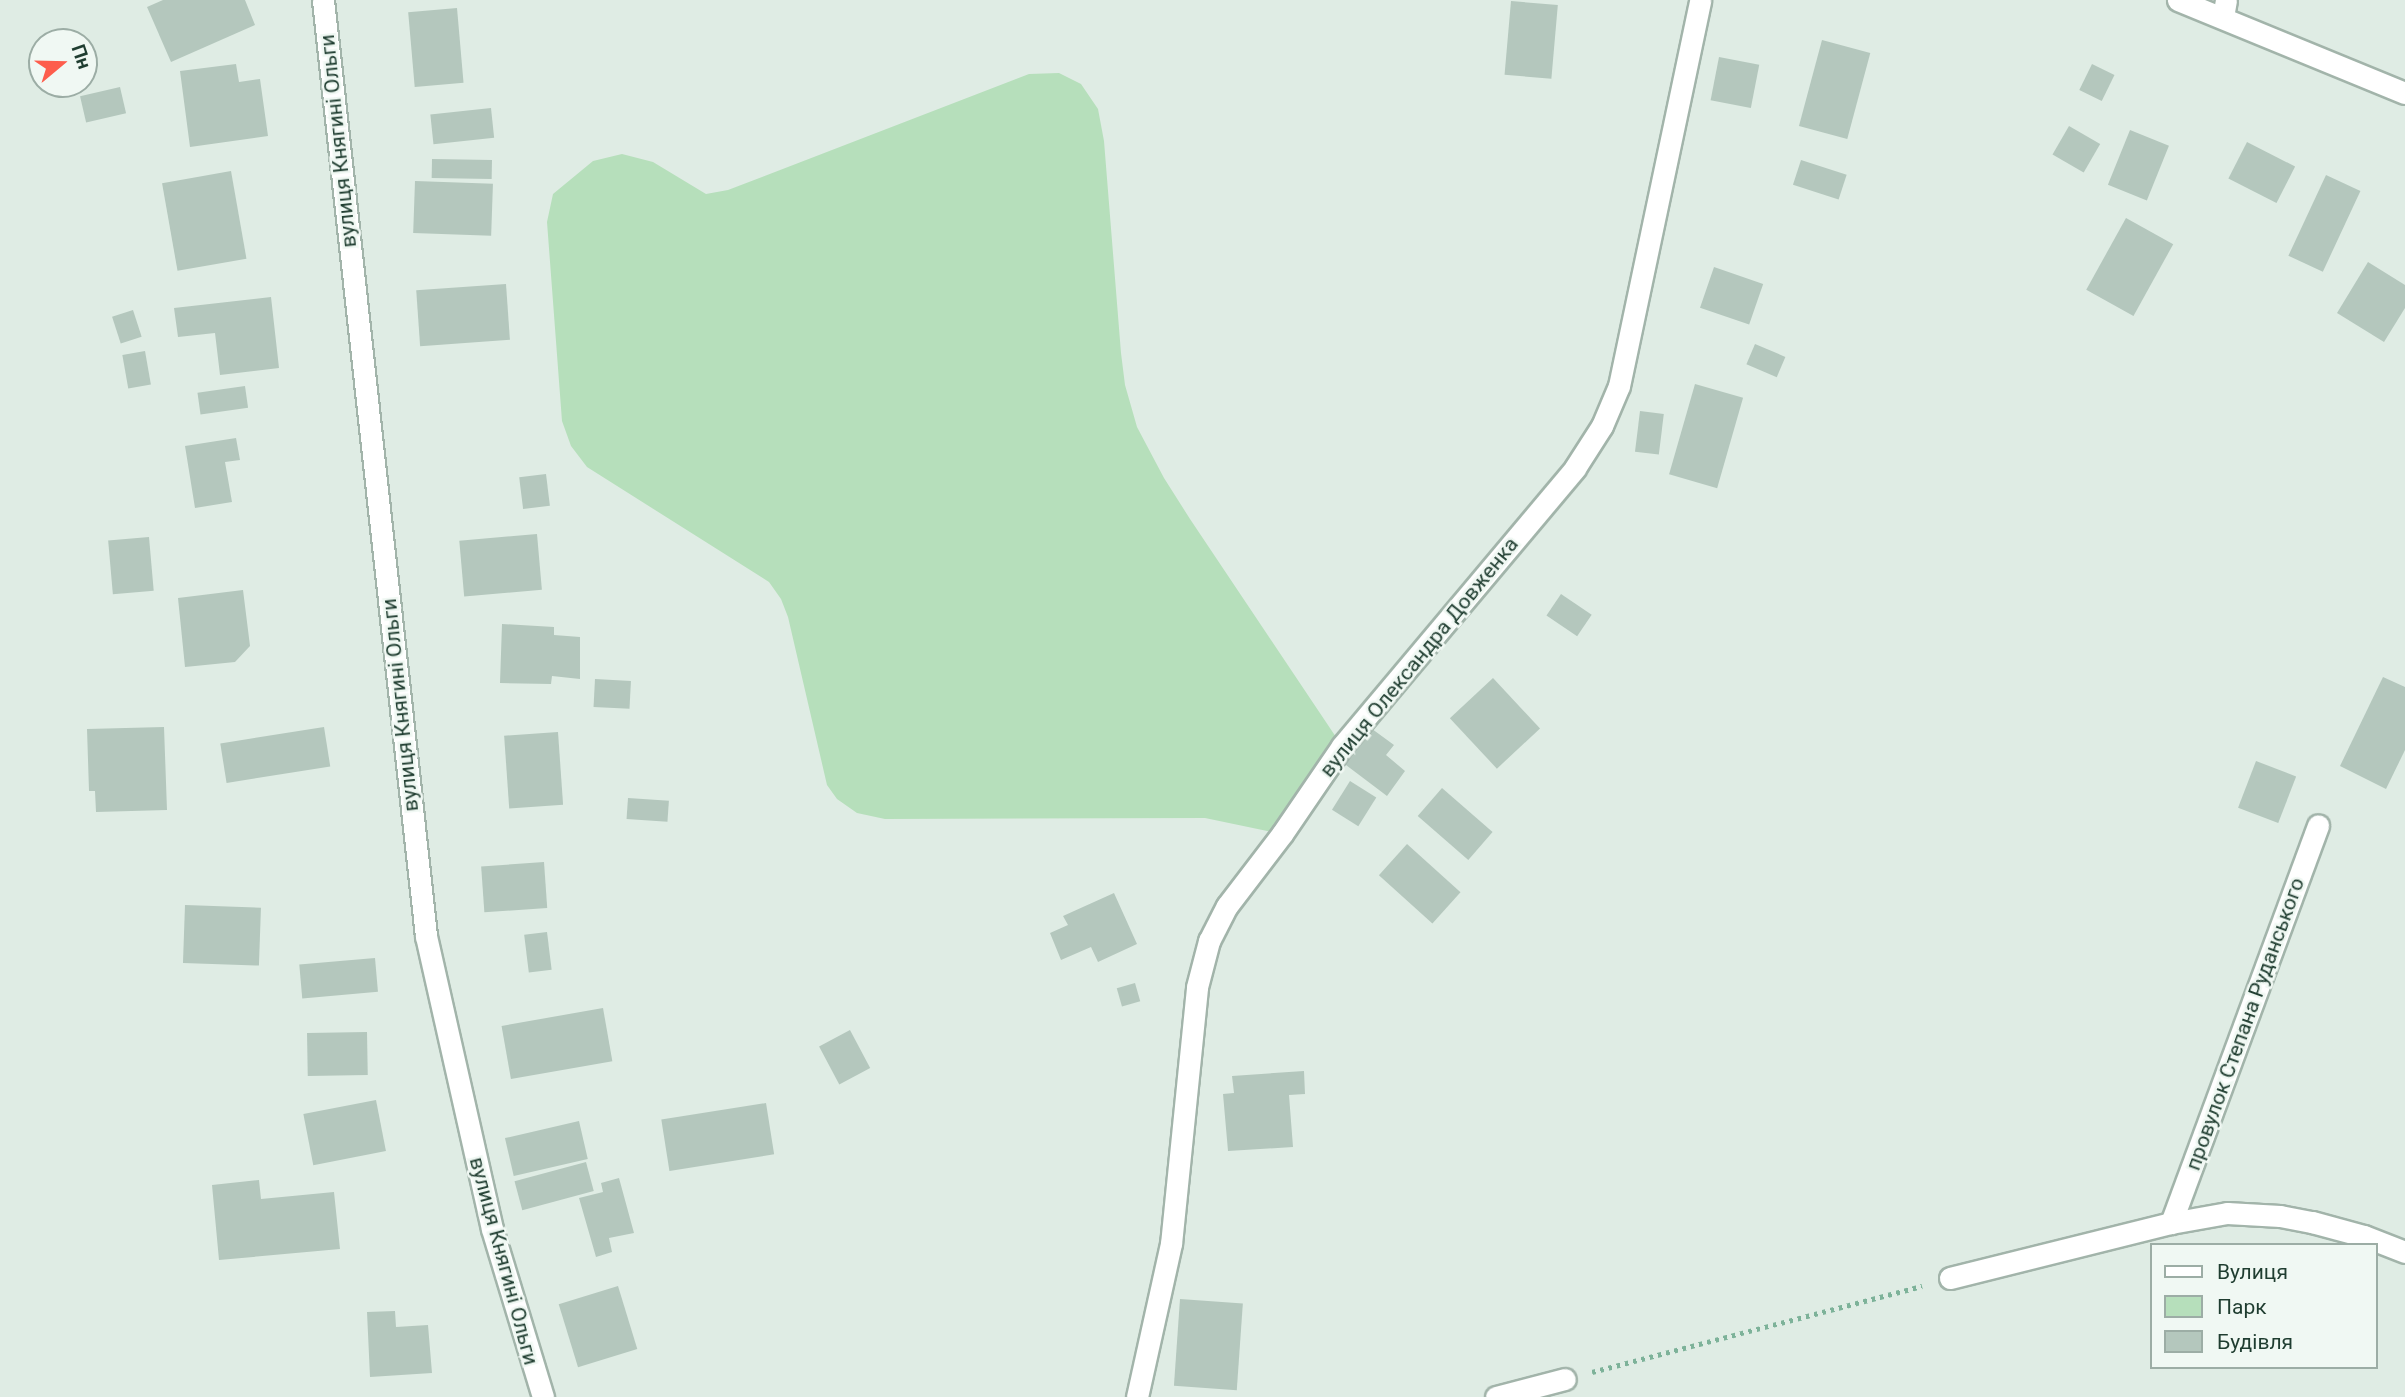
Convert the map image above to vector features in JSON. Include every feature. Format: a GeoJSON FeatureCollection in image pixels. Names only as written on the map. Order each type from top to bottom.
{"type":"FeatureCollection","features":[{"type":"Feature","properties":{"kind":"street","name":"вулиця Княгині Ольги"},"geometry":{"type":"LineString","coordinates":[[323,0],[426,936],[492,1229],[543,1397]]}},
{"type":"Feature","properties":{"kind":"street","name":"вулиця Олександра Довженка"},"geometry":{"type":"LineString","coordinates":[[1137,1397],[1171,1244],[1197,987],[1209,941],[1227,906],[1282,834],[1342,746],[1575,468],[1602,426],[1619,386],[1700,0]]}},
{"type":"Feature","properties":{"kind":"street"},"geometry":{"type":"LineString","coordinates":[[2178,0],[2224,9],[2405,93]]}},
{"type":"Feature","properties":{"kind":"street","name":"провулок Степана Руданського"},"geometry":{"type":"LineString","coordinates":[[2171,1223],[2318,825]]}},
{"type":"Feature","properties":{"kind":"street"},"geometry":{"type":"LineString","coordinates":[[1950,1278],[2171,1223],[2227,1213],[2280,1216],[2364,1236],[2405,1252]]}},
{"type":"Feature","properties":{"kind":"street"},"geometry":{"type":"LineString","coordinates":[[1496,1397],[1565,1379]]}},
{"type":"Feature","properties":{"kind":"path"},"geometry":{"type":"LineString","coordinates":[[1565,1379],[1950,1278]]}},
{"type":"Feature","properties":{"kind":"green space"},"geometry":{"type":"Polygon","coordinates":[[[1059,73],[1081,84],[1098,109],[1104,141],[1121,353],[1125,385],[1137,427],[1190,519],[1342,746],[1282,834],[1205,818],[885,819],[857,813],[837,799],[827,785],[788,617],[781,599],[769,582],[587,467],[571,446],[562,421],[547,222],[553,194],[593,161],[622,154],[653,162],[706,194],[728,190],[1029,74],[1059,73]]]}},
{"type":"Feature","properties":{"kind":"building"},"geometry":{"type":"Polygon","coordinates":[[[163,0],[245,0],[255,25],[171,62],[147,7],[163,0]]]}},
{"type":"Feature","properties":{"kind":"building"},"geometry":{"type":"Polygon","coordinates":[[[1511,1],[1558,5],[1551,79],[1505,75],[1511,1]]]}},
{"type":"Feature","properties":{"kind":"building"},"geometry":{"type":"Polygon","coordinates":[[[457,8],[464,83],[415,87],[408,12],[457,8]]]}},
{"type":"Feature","properties":{"kind":"building"},"geometry":{"type":"Polygon","coordinates":[[[1822,40],[1870,53],[1847,139],[1799,126],[1822,40]]]}},
{"type":"Feature","properties":{"kind":"building"},"geometry":{"type":"Polygon","coordinates":[[[1719,57],[1759,65],[1751,108],[1711,100],[1719,57]]]}},
{"type":"Feature","properties":{"kind":"building"},"geometry":{"type":"Polygon","coordinates":[[[236,64],[239,82],[260,79],[268,136],[190,147],[180,71],[236,64]]]}},
{"type":"Feature","properties":{"kind":"building"},"geometry":{"type":"Polygon","coordinates":[[[2092,64],[2114,75],[2102,101],[2079,90],[2092,64]]]}},
{"type":"Feature","properties":{"kind":"building"},"geometry":{"type":"Polygon","coordinates":[[[120,87],[126,113],[86,123],[80,98],[98,98],[98,92],[120,87]]]}},
{"type":"Feature","properties":{"kind":"building"},"geometry":{"type":"Polygon","coordinates":[[[491,108],[494,138],[433,144],[430,114],[491,108]]]}},
{"type":"Feature","properties":{"kind":"building"},"geometry":{"type":"Polygon","coordinates":[[[2069,126],[2100,144],[2084,173],[2052,155],[2069,126]]]}},
{"type":"Feature","properties":{"kind":"building"},"geometry":{"type":"Polygon","coordinates":[[[2130,130],[2169,146],[2147,200],[2108,185],[2130,130]]]}},
{"type":"Feature","properties":{"kind":"building"},"geometry":{"type":"Polygon","coordinates":[[[2247,142],[2295,167],[2277,203],[2228,179],[2247,142]]]}},
{"type":"Feature","properties":{"kind":"building"},"geometry":{"type":"Polygon","coordinates":[[[432,159],[492,160],[492,179],[432,178],[432,159]]]}},
{"type":"Feature","properties":{"kind":"building"},"geometry":{"type":"Polygon","coordinates":[[[1801,160],[1847,175],[1839,200],[1793,185],[1801,160]]]}},
{"type":"Feature","properties":{"kind":"building"},"geometry":{"type":"Polygon","coordinates":[[[231,171],[246,259],[178,271],[162,183],[231,171]]]}},
{"type":"Feature","properties":{"kind":"building"},"geometry":{"type":"Polygon","coordinates":[[[2326,175],[2360,191],[2323,272],[2288,256],[2326,175]]]}},
{"type":"Feature","properties":{"kind":"building"},"geometry":{"type":"Polygon","coordinates":[[[415,181],[493,184],[491,236],[413,233],[415,181]]]}},
{"type":"Feature","properties":{"kind":"building"},"geometry":{"type":"Polygon","coordinates":[[[2126,218],[2173,244],[2133,316],[2086,290],[2126,218]]]}},
{"type":"Feature","properties":{"kind":"building"},"geometry":{"type":"Polygon","coordinates":[[[2368,262],[2405,285],[2405,308],[2384,342],[2337,313],[2368,262]]]}},
{"type":"Feature","properties":{"kind":"building"},"geometry":{"type":"Polygon","coordinates":[[[1714,267],[1763,284],[1749,325],[1700,308],[1714,267]]]}},
{"type":"Feature","properties":{"kind":"building"},"geometry":{"type":"Polygon","coordinates":[[[506,284],[510,340],[420,346],[416,290],[506,284]]]}},
{"type":"Feature","properties":{"kind":"building"},"geometry":{"type":"Polygon","coordinates":[[[271,297],[279,368],[220,375],[215,333],[178,337],[174,308],[271,297]]]}},
{"type":"Feature","properties":{"kind":"building"},"geometry":{"type":"Polygon","coordinates":[[[133,310],[142,337],[121,343],[112,317],[133,310]]]}},
{"type":"Feature","properties":{"kind":"building"},"geometry":{"type":"Polygon","coordinates":[[[1755,344],[1785,357],[1777,377],[1746,364],[1755,344]]]}},
{"type":"Feature","properties":{"kind":"building"},"geometry":{"type":"Polygon","coordinates":[[[145,351],[151,384],[128,388],[122,355],[145,351]]]}},
{"type":"Feature","properties":{"kind":"building"},"geometry":{"type":"Polygon","coordinates":[[[1695,384],[1743,398],[1717,488],[1669,474],[1695,384]]]}},
{"type":"Feature","properties":{"kind":"building"},"geometry":{"type":"Polygon","coordinates":[[[245,386],[248,408],[201,414],[197,393],[245,386]]]}},
{"type":"Feature","properties":{"kind":"building"},"geometry":{"type":"Polygon","coordinates":[[[1640,411],[1664,414],[1659,455],[1635,452],[1640,411]]]}},
{"type":"Feature","properties":{"kind":"building"},"geometry":{"type":"Polygon","coordinates":[[[236,438],[240,460],[225,462],[232,502],[195,508],[185,446],[236,438]]]}},
{"type":"Feature","properties":{"kind":"building"},"geometry":{"type":"Polygon","coordinates":[[[546,474],[550,506],[523,509],[519,477],[546,474]]]}},
{"type":"Feature","properties":{"kind":"building"},"geometry":{"type":"Polygon","coordinates":[[[537,534],[542,590],[464,597],[459,541],[537,534]]]}},
{"type":"Feature","properties":{"kind":"building"},"geometry":{"type":"Polygon","coordinates":[[[149,537],[154,591],[113,594],[108,541],[149,537]]]}},
{"type":"Feature","properties":{"kind":"building"},"geometry":{"type":"Polygon","coordinates":[[[243,590],[250,646],[235,662],[185,667],[178,598],[243,590]]]}},
{"type":"Feature","properties":{"kind":"building"},"geometry":{"type":"Polygon","coordinates":[[[1561,594],[1592,615],[1577,636],[1546,616],[1561,594]]]}},
{"type":"Feature","properties":{"kind":"building"},"geometry":{"type":"Polygon","coordinates":[[[502,624],[554,627],[554,635],[580,637],[580,679],[552,676],[551,684],[500,683],[502,624]]]}},
{"type":"Feature","properties":{"kind":"building"},"geometry":{"type":"Polygon","coordinates":[[[2383,677],[2405,687],[2405,750],[2386,789],[2340,766],[2383,677]]]}},
{"type":"Feature","properties":{"kind":"building"},"geometry":{"type":"Polygon","coordinates":[[[1493,678],[1540,728],[1497,769],[1450,718],[1493,678]]]}},
{"type":"Feature","properties":{"kind":"building"},"geometry":{"type":"Polygon","coordinates":[[[595,679],[631,681],[629,709],[594,707],[595,679]]]}},
{"type":"Feature","properties":{"kind":"building"},"geometry":{"type":"Polygon","coordinates":[[[1368,726],[1394,745],[1386,755],[1405,771],[1387,796],[1342,762],[1368,726]]]}},
{"type":"Feature","properties":{"kind":"building"},"geometry":{"type":"Polygon","coordinates":[[[164,727],[167,810],[96,812],[95,791],[89,791],[87,729],[164,727]]]}},
{"type":"Feature","properties":{"kind":"building"},"geometry":{"type":"Polygon","coordinates":[[[324,727],[330,767],[227,783],[220,743],[324,727]]]}},
{"type":"Feature","properties":{"kind":"building"},"geometry":{"type":"Polygon","coordinates":[[[558,732],[563,805],[509,809],[504,736],[558,732]]]}},
{"type":"Feature","properties":{"kind":"building"},"geometry":{"type":"Polygon","coordinates":[[[2256,761],[2296,776],[2278,823],[2238,808],[2256,761]]]}},
{"type":"Feature","properties":{"kind":"building"},"geometry":{"type":"Polygon","coordinates":[[[1350,781],[1376,797],[1358,826],[1332,810],[1350,781]]]}},
{"type":"Feature","properties":{"kind":"building"},"geometry":{"type":"Polygon","coordinates":[[[1442,788],[1493,832],[1468,860],[1418,816],[1442,788]]]}},
{"type":"Feature","properties":{"kind":"building"},"geometry":{"type":"Polygon","coordinates":[[[628,798],[669,801],[667,822],[627,819],[628,798]]]}},
{"type":"Feature","properties":{"kind":"building"},"geometry":{"type":"Polygon","coordinates":[[[1407,844],[1461,892],[1432,923],[1379,875],[1407,844]]]}},
{"type":"Feature","properties":{"kind":"building"},"geometry":{"type":"Polygon","coordinates":[[[544,862],[547,908],[484,912],[481,866],[544,862]]]}},
{"type":"Feature","properties":{"kind":"building"},"geometry":{"type":"Polygon","coordinates":[[[1114,893],[1137,944],[1098,962],[1091,947],[1061,960],[1050,933],[1068,925],[1063,916],[1114,893]]]}},
{"type":"Feature","properties":{"kind":"building"},"geometry":{"type":"Polygon","coordinates":[[[185,905],[261,908],[259,966],[183,963],[185,905]]]}},
{"type":"Feature","properties":{"kind":"building"},"geometry":{"type":"Polygon","coordinates":[[[547,932],[552,970],[529,973],[524,935],[547,932]]]}},
{"type":"Feature","properties":{"kind":"building"},"geometry":{"type":"Polygon","coordinates":[[[375,958],[378,992],[302,998],[299,965],[375,958]]]}},
{"type":"Feature","properties":{"kind":"building"},"geometry":{"type":"Polygon","coordinates":[[[1135,983],[1140,1001],[1122,1007],[1117,988],[1135,983]]]}},
{"type":"Feature","properties":{"kind":"building"},"geometry":{"type":"Polygon","coordinates":[[[603,1008],[612,1061],[511,1079],[502,1026],[603,1008]]]}},
{"type":"Feature","properties":{"kind":"building"},"geometry":{"type":"Polygon","coordinates":[[[850,1030],[870,1068],[839,1084],[819,1046],[850,1030]]]}},
{"type":"Feature","properties":{"kind":"building"},"geometry":{"type":"Polygon","coordinates":[[[367,1032],[368,1075],[308,1076],[307,1033],[367,1032]]]}},
{"type":"Feature","properties":{"kind":"building"},"geometry":{"type":"Polygon","coordinates":[[[1304,1071],[1305,1094],[1289,1095],[1293,1147],[1228,1151],[1223,1094],[1234,1093],[1232,1076],[1304,1071]]]}},
{"type":"Feature","properties":{"kind":"building"},"geometry":{"type":"Polygon","coordinates":[[[376,1100],[386,1151],[313,1165],[303,1114],[376,1100]]]}},
{"type":"Feature","properties":{"kind":"building"},"geometry":{"type":"Polygon","coordinates":[[[766,1103],[774,1154],[669,1171],[661,1120],[766,1103]]]}},
{"type":"Feature","properties":{"kind":"building"},"geometry":{"type":"Polygon","coordinates":[[[579,1121],[588,1159],[514,1176],[505,1138],[579,1121]]]}},
{"type":"Feature","properties":{"kind":"building"},"geometry":{"type":"Polygon","coordinates":[[[586,1162],[594,1191],[522,1210],[515,1181],[586,1162]]]}},
{"type":"Feature","properties":{"kind":"building"},"geometry":{"type":"Polygon","coordinates":[[[619,1178],[634,1233],[609,1238],[612,1252],[596,1257],[579,1198],[603,1192],[601,1183],[619,1178]]]}},
{"type":"Feature","properties":{"kind":"building"},"geometry":{"type":"Polygon","coordinates":[[[259,1180],[261,1199],[334,1192],[340,1249],[219,1260],[212,1185],[259,1180]]]}},
{"type":"Feature","properties":{"kind":"building"},"geometry":{"type":"Polygon","coordinates":[[[618,1286],[637,1349],[578,1367],[559,1304],[618,1286]]]}},
{"type":"Feature","properties":{"kind":"building"},"geometry":{"type":"Polygon","coordinates":[[[1180,1299],[1243,1303],[1237,1390],[1174,1386],[1180,1299]]]}},
{"type":"Feature","properties":{"kind":"building"},"geometry":{"type":"Polygon","coordinates":[[[395,1311],[396,1327],[428,1325],[432,1373],[370,1377],[367,1312],[395,1311]]]}}]}
